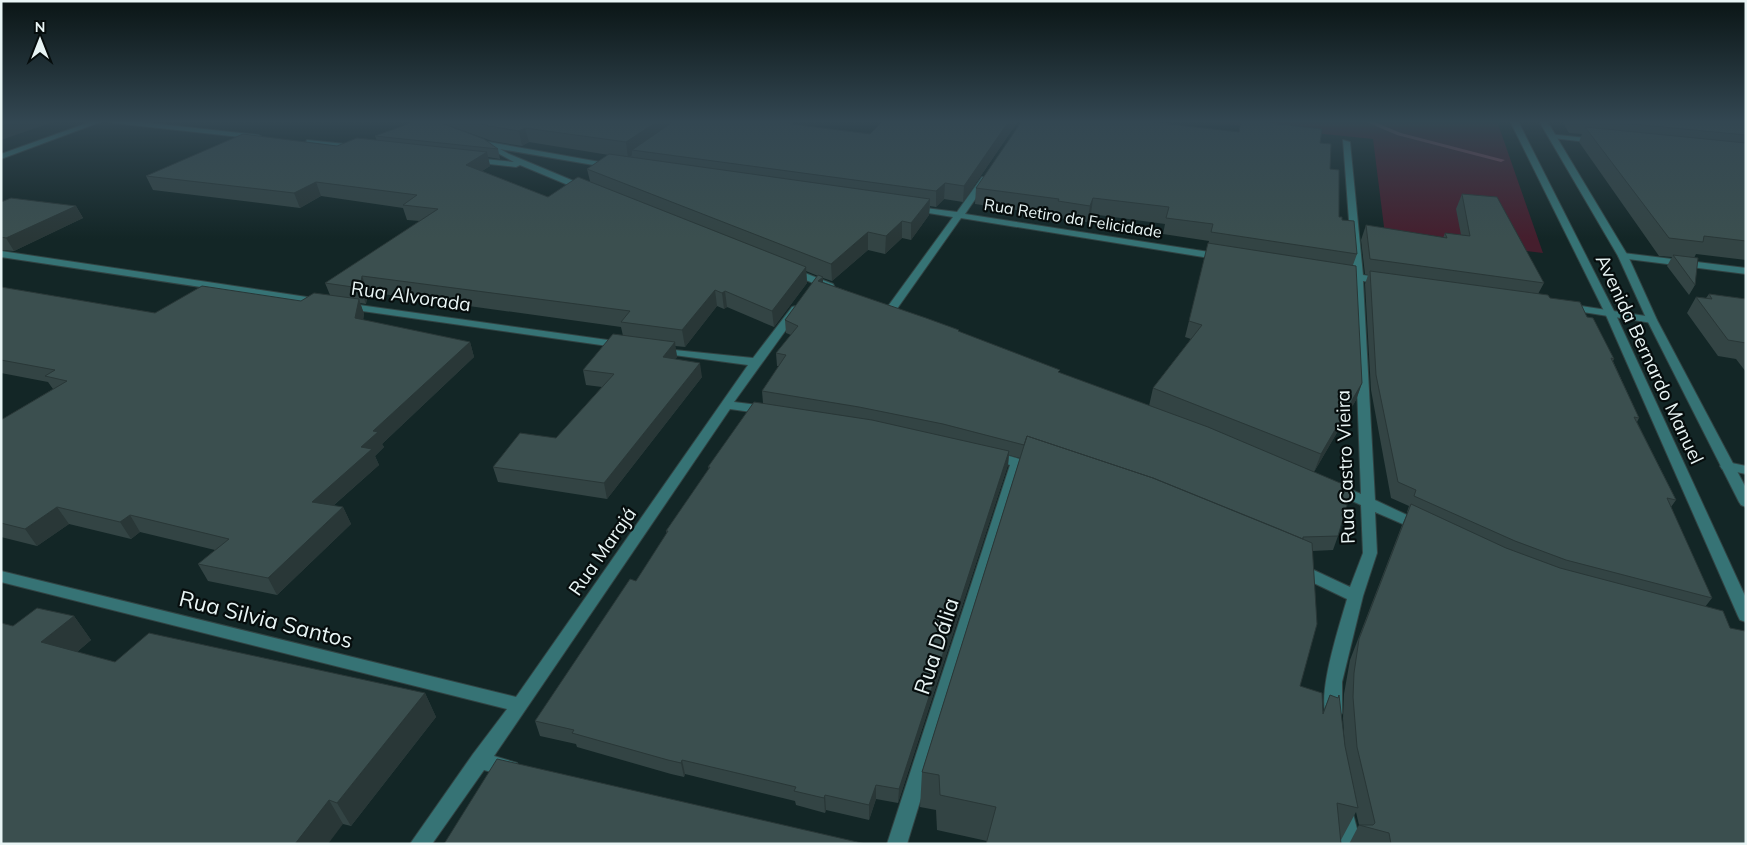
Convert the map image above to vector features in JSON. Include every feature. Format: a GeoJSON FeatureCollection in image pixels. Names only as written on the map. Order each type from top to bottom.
{"type":"FeatureCollection","features":[{"type":"Feature","properties":{"kind":"street"},"geometry":{"type":"LineString","coordinates":[[474,160],[531,167]]}},
{"type":"Feature","properties":{"kind":"street"},"geometry":{"type":"LineString","coordinates":[[516,160],[592,192]]}},
{"type":"Feature","properties":{"kind":"street"},"geometry":{"type":"LineString","coordinates":[[580,160],[622,168]]}},
{"type":"Feature","properties":{"kind":"street","name":"Rua Castro Vieira"},"geometry":{"type":"LineString","coordinates":[[1333,732],[1334,682],[1355,596],[1370,553],[1358,278],[1348,160]]}},
{"type":"Feature","properties":{"kind":"street","name":"Avenida Bernardo Manuel"},"geometry":{"type":"LineString","coordinates":[[1534,160],[1610,313],[1746,616]]}},
{"type":"Feature","properties":{"kind":"street","name":"Avenida Bernardo Manuel"},"geometry":{"type":"LineString","coordinates":[[1566,160],[1623,256],[1652,320],[1746,502]]}},
{"type":"Feature","properties":{"kind":"street"},"geometry":{"type":"LineString","coordinates":[[890,311],[992,168]]}},
{"type":"Feature","properties":{"kind":"street","name":"Rua Retiro da Felicidade"},"geometry":{"type":"LineString","coordinates":[[905,207],[1232,258]]}},
{"type":"Feature","properties":{"kind":"street","name":"Rua Alvorada"},"geometry":{"type":"LineString","coordinates":[[1,254],[332,304],[756,362]]}},
{"type":"Feature","properties":{"kind":"street"},"geometry":{"type":"LineString","coordinates":[[1623,256],[1746,271]]}},
{"type":"Feature","properties":{"kind":"street"},"geometry":{"type":"LineString","coordinates":[[780,266],[844,292]]}},
{"type":"Feature","properties":{"kind":"street"},"geometry":{"type":"LineString","coordinates":[[1329,273],[1397,283]]}},
{"type":"Feature","properties":{"kind":"street","name":"Rua Marajá"},"geometry":{"type":"LineString","coordinates":[[420,844],[520,705],[756,362],[816,281]]}},
{"type":"Feature","properties":{"kind":"street"},"geometry":{"type":"LineString","coordinates":[[1561,306],[1652,320]]}},
{"type":"Feature","properties":{"kind":"street"},"geometry":{"type":"LineString","coordinates":[[727,405],[784,412]]}},
{"type":"Feature","properties":{"kind":"street"},"geometry":{"type":"LineString","coordinates":[[982,453],[1052,473]]}},
{"type":"Feature","properties":{"kind":"street","name":"Rua Dália"},"geometry":{"type":"LineString","coordinates":[[897,844],[1017,462]]}},
{"type":"Feature","properties":{"kind":"street"},"geometry":{"type":"LineString","coordinates":[[1727,466],[1746,470]]}},
{"type":"Feature","properties":{"kind":"street"},"geometry":{"type":"LineString","coordinates":[[1325,484],[1369,502],[1430,531]]}},
{"type":"Feature","properties":{"kind":"street"},"geometry":{"type":"LineString","coordinates":[[1285,563],[1355,596]]}},
{"type":"Feature","properties":{"kind":"street","name":"Rua Silvia Santos"},"geometry":{"type":"LineString","coordinates":[[1,576],[520,705]]}},
{"type":"Feature","properties":{"kind":"street"},"geometry":{"type":"LineString","coordinates":[[479,760],[526,773]]}},
{"type":"Feature","properties":{"kind":"street"},"geometry":{"type":"LineString","coordinates":[[1341,798],[1351,844]]}},
{"type":"Feature","properties":{"kind":"shaded area"},"geometry":{"type":"Polygon","coordinates":[[[1376,160],[1511,160],[1543,253],[1385,235],[1376,160]]]}},
{"type":"Feature","properties":{"kind":"building"},"geometry":{"type":"Polygon","coordinates":[[[182,160],[473,160],[466,165],[548,197],[578,177],[806,267],[772,311],[725,291],[722,293],[715,290],[682,330],[621,322],[630,311],[362,276],[360,288],[325,283],[438,209],[403,205],[417,195],[316,182],[294,193],[146,176],[182,160]]]}},
{"type":"Feature","properties":{"kind":"building"},"geometry":{"type":"Polygon","coordinates":[[[600,160],[655,160],[930,199],[911,223],[902,221],[886,236],[868,232],[831,264],[587,169],[600,160]]]}},
{"type":"Feature","properties":{"kind":"building"},"geometry":{"type":"Polygon","coordinates":[[[709,160],[982,160],[964,186],[945,183],[936,191],[709,160]]]}},
{"type":"Feature","properties":{"kind":"building"},"geometry":{"type":"Polygon","coordinates":[[[995,160],[1330,160],[1330,169],[1339,170],[1339,217],[1342,217],[1342,220],[1354,221],[1357,254],[1211,232],[1213,224],[1166,218],[1169,207],[1093,198],[1090,206],[1058,201],[1059,199],[976,188],[995,160]]]}},
{"type":"Feature","properties":{"kind":"building"},"geometry":{"type":"Polygon","coordinates":[[[1610,160],[1746,160],[1746,241],[1704,236],[1703,242],[1669,238],[1610,160]]]}},
{"type":"Feature","properties":{"kind":"building"},"geometry":{"type":"Polygon","coordinates":[[[1462,194],[1497,197],[1544,283],[1370,259],[1366,225],[1447,238],[1445,233],[1470,236],[1462,194]]]}},
{"type":"Feature","properties":{"kind":"building"},"geometry":{"type":"Polygon","coordinates":[[[11,198],[76,206],[6,238],[1,237],[1,202],[11,198]]]}},
{"type":"Feature","properties":{"kind":"building"},"geometry":{"type":"Polygon","coordinates":[[[1208,243],[1356,266],[1362,383],[1321,454],[1153,388],[1202,325],[1189,321],[1208,243]]]}},
{"type":"Feature","properties":{"kind":"building"},"geometry":{"type":"Polygon","coordinates":[[[1673,255],[1698,258],[1695,285],[1673,255]]]}},
{"type":"Feature","properties":{"kind":"building"},"geometry":{"type":"Polygon","coordinates":[[[1370,271],[1548,295],[1550,298],[1580,302],[1587,317],[1593,318],[1614,359],[1611,358],[1639,418],[1634,417],[1676,500],[1667,498],[1712,598],[1566,560],[1515,541],[1414,496],[1416,490],[1398,482],[1376,375],[1370,271]]]}},
{"type":"Feature","properties":{"kind":"building"},"geometry":{"type":"Polygon","coordinates":[[[818,275],[823,277],[818,281],[959,330],[1060,370],[1058,372],[1208,427],[1352,488],[1338,536],[1303,537],[1303,539],[1153,478],[1027,436],[1024,445],[943,424],[859,407],[762,391],[786,355],[776,353],[798,326],[785,320],[818,275]]]}},
{"type":"Feature","properties":{"kind":"building"},"geometry":{"type":"Polygon","coordinates":[[[202,286],[301,301],[314,293],[359,299],[355,318],[470,342],[373,431],[378,432],[361,447],[372,449],[312,502],[343,507],[268,578],[198,564],[229,539],[130,515],[120,522],[57,507],[25,529],[1,523],[1,420],[67,381],[45,376],[55,370],[1,360],[1,287],[155,313],[202,286]]]}},
{"type":"Feature","properties":{"kind":"building"},"geometry":{"type":"Polygon","coordinates":[[[1709,294],[1746,299],[1746,343],[1728,340],[1696,297],[1712,299],[1709,294]]]}},
{"type":"Feature","properties":{"kind":"building"},"geometry":{"type":"Polygon","coordinates":[[[613,334],[675,342],[663,357],[700,363],[604,483],[493,467],[520,433],[556,438],[614,374],[583,370],[613,334]]]}},
{"type":"Feature","properties":{"kind":"building"},"geometry":{"type":"Polygon","coordinates":[[[754,402],[872,420],[1009,451],[899,789],[876,785],[869,805],[825,795],[824,798],[794,791],[796,787],[682,760],[681,763],[668,760],[572,733],[574,730],[535,721],[630,579],[636,581],[668,531],[666,531],[710,467],[708,467],[754,402]]]}},
{"type":"Feature","properties":{"kind":"building"},"geometry":{"type":"Polygon","coordinates":[[[1027,436],[1153,478],[1312,543],[1317,624],[1300,686],[1322,693],[1323,714],[1330,695],[1338,698],[1339,695],[1345,746],[1358,808],[1337,803],[1341,844],[986,844],[996,807],[940,795],[939,775],[922,772],[1027,436]]]}},
{"type":"Feature","properties":{"kind":"building"},"geometry":{"type":"Polygon","coordinates":[[[1411,504],[1506,548],[1560,568],[1723,611],[1730,628],[1745,631],[1746,844],[1391,844],[1389,833],[1359,825],[1373,825],[1375,823],[1357,747],[1353,697],[1359,639],[1411,504]]]}},
{"type":"Feature","properties":{"kind":"building"},"geometry":{"type":"Polygon","coordinates":[[[37,608],[74,616],[41,642],[115,662],[149,633],[425,693],[337,803],[329,800],[295,844],[1,844],[1,623],[13,626],[37,608]]]}},
{"type":"Feature","properties":{"kind":"building"},"geometry":{"type":"Polygon","coordinates":[[[497,759],[866,844],[444,844],[497,759]]]}}]}
